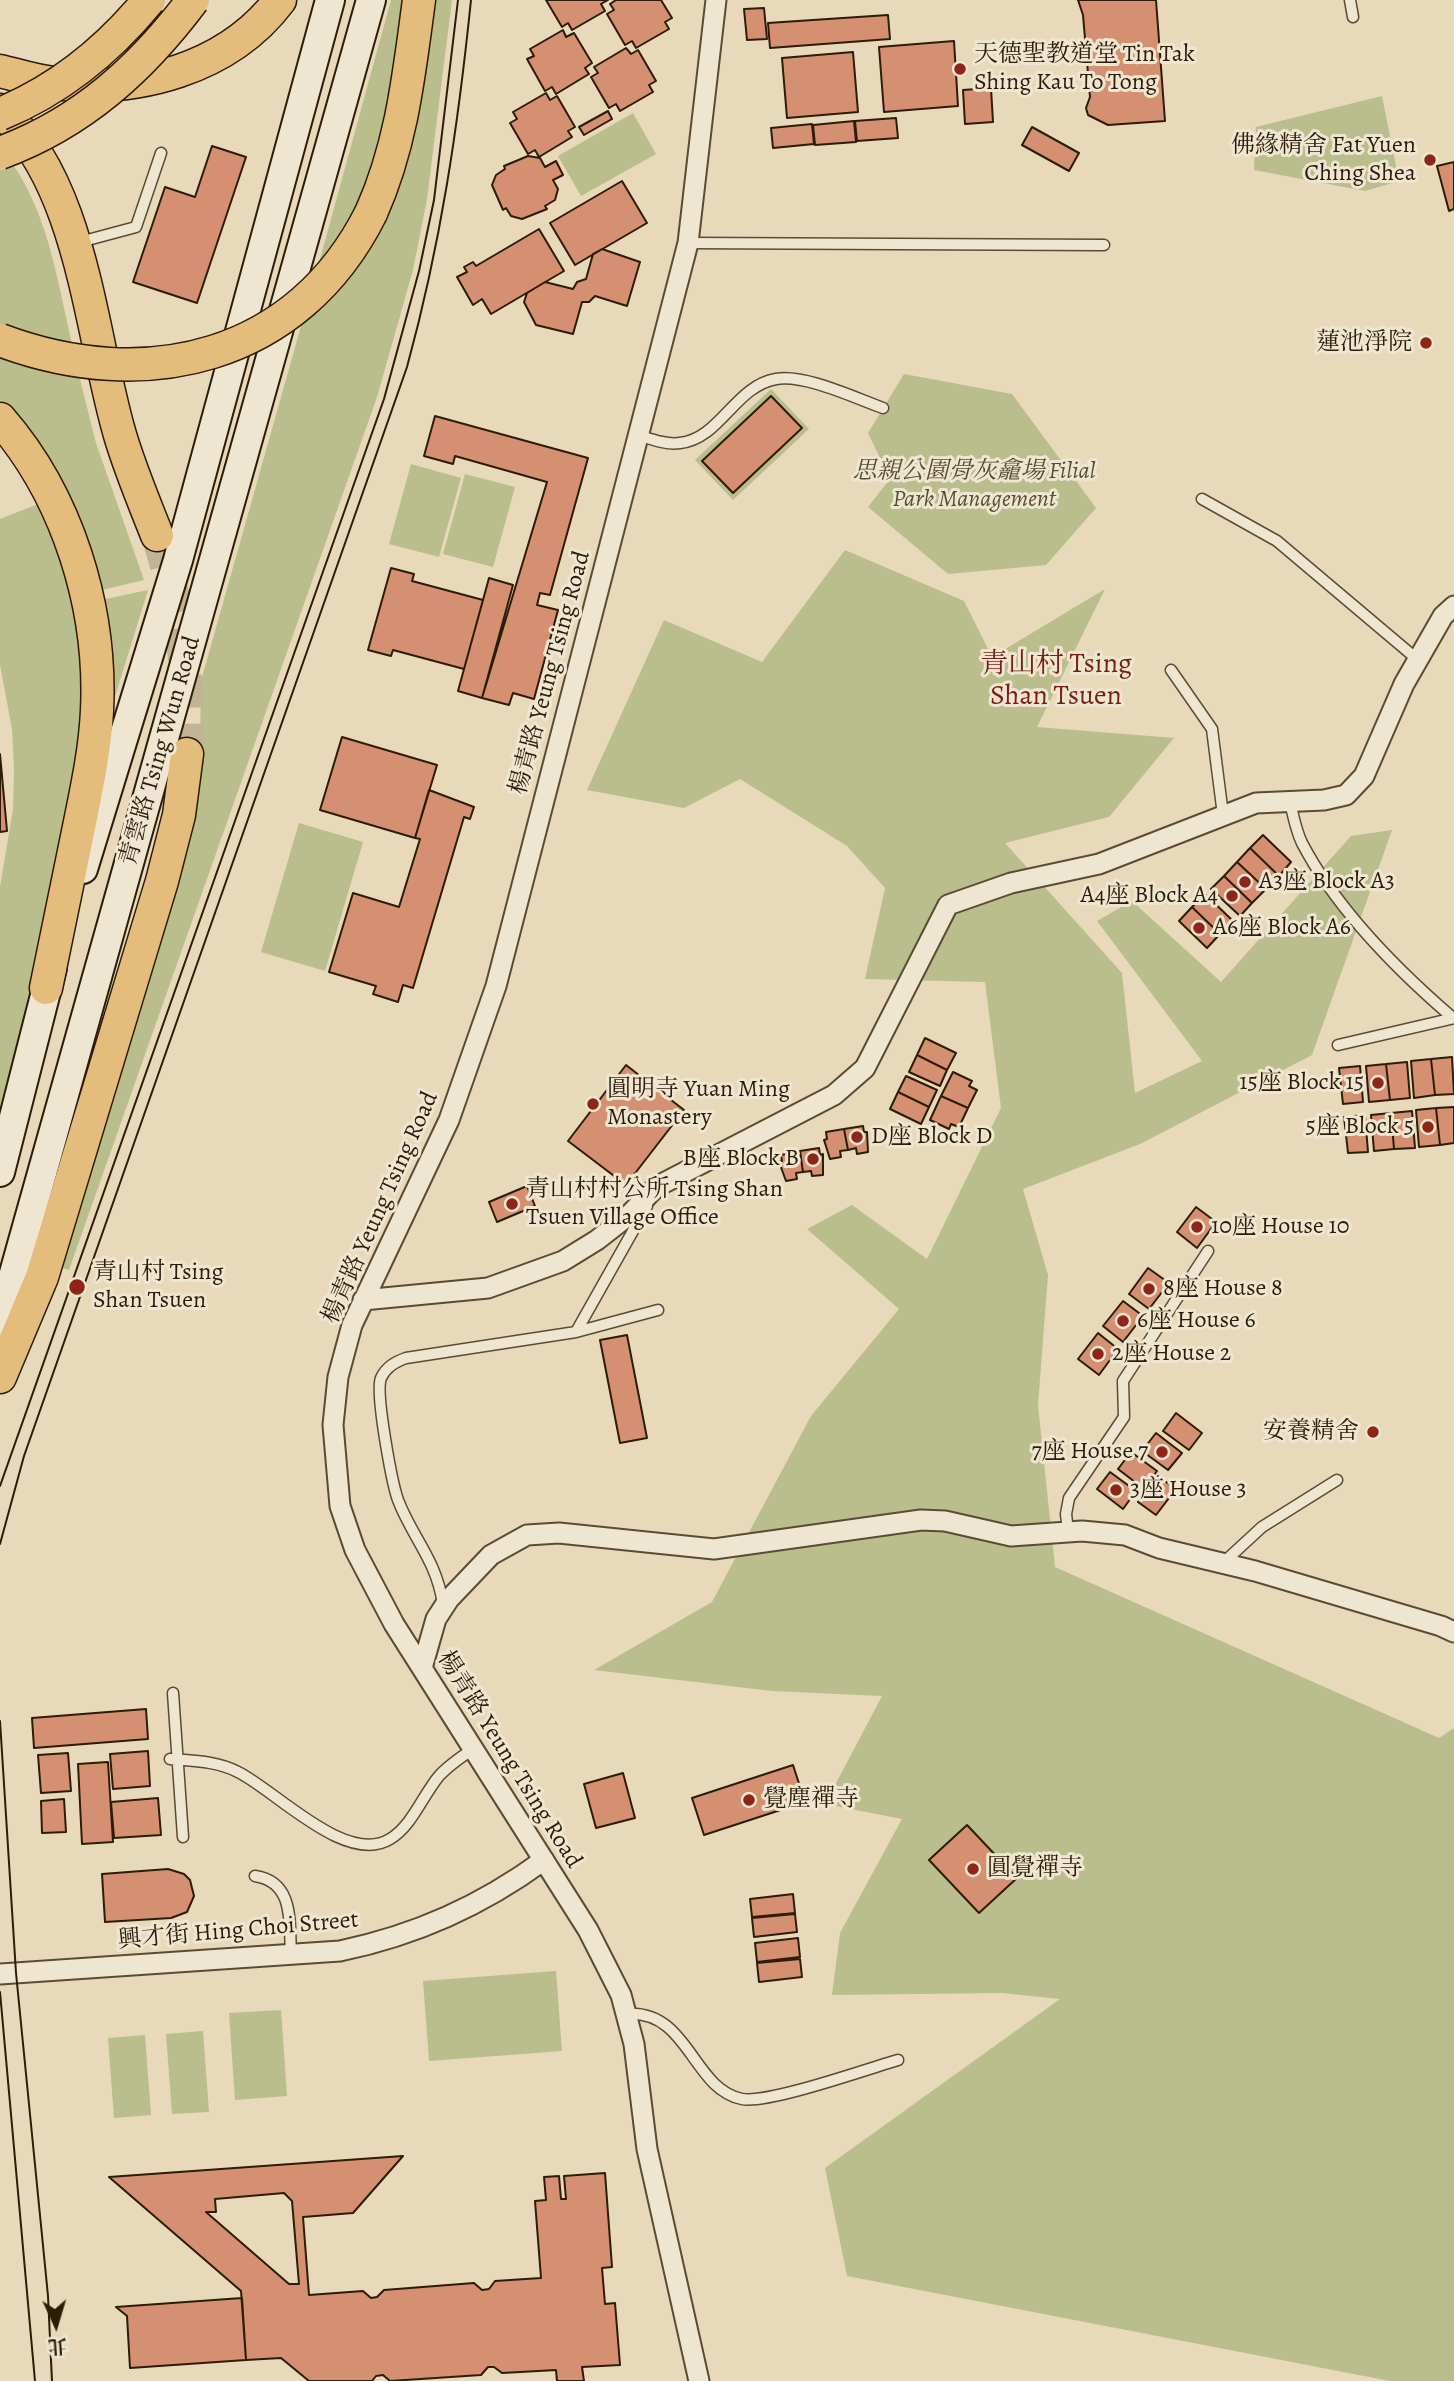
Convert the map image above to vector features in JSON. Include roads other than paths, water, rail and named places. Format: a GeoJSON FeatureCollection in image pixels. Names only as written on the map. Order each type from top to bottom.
{"type":"FeatureCollection","features":[{"type":"Feature","properties":{"kind":"main road"},"geometry":{"type":"LineString","coordinates":[[149,0],[108,45],[77,72],[39,96],[0,112],[18,128],[48,172],[74,244],[120,436],[157,535]]}},
{"type":"Feature","properties":{"kind":"main road"},"geometry":{"type":"LineString","coordinates":[[0,153],[51,131],[106,94],[153,51],[193,0]]}},
{"type":"Feature","properties":{"kind":"main road"},"geometry":{"type":"LineString","coordinates":[[0,71],[52,83],[127,82],[182,71],[203,63],[256,30],[280,0]]}},
{"type":"Feature","properties":{"kind":"main road","name":"青雲路 Tsing Wun Road"},"geometry":{"type":"LineString","coordinates":[[0,1172],[46,988],[178,560],[330,0]]}},
{"type":"Feature","properties":{"kind":"main road","name":"青雲路 Tsing Wun Road"},"geometry":{"type":"LineString","coordinates":[[0,1323],[371,0]]}},
{"type":"Feature","properties":{"kind":"main road"},"geometry":{"type":"LineString","coordinates":[[0,340],[58,358],[111,366],[165,364],[223,349],[279,320],[311,295],[339,266],[371,213],[389,172],[401,126],[419,0]]}},
{"type":"Feature","properties":{"kind":"main road"},"geometry":{"type":"LineString","coordinates":[[0,419],[37,469],[67,534],[86,598],[97,666],[97,712],[92,765],[46,988]]}},
{"type":"Feature","properties":{"kind":"main road"},"geometry":{"type":"LineString","coordinates":[[0,1377],[42,1277],[155,907],[179,815],[187,754]]}},
{"type":"Feature","properties":{"kind":"street","name":"楊青路 Yeung Tsing Road"},"geometry":{"type":"LineString","coordinates":[[699,2381],[647,2149],[634,2043],[627,2014],[600,1952],[379,1600],[346,1529],[336,1479],[333,1425],[338,1377],[352,1325],[430,1164],[482,1031],[688,243],[716,0]]}},
{"type":"Feature","properties":{"kind":"street"},"geometry":{"type":"LineString","coordinates":[[363,1300],[488,1288],[526,1277],[563,1261],[597,1241],[629,1216],[656,1187],[834,1095],[865,1069],[948,905],[1011,883],[1099,864],[1256,803],[1324,800],[1353,790],[1363,776],[1404,684],[1443,616],[1454,606]]}},
{"type":"Feature","properties":{"kind":"street"},"geometry":{"type":"LineString","coordinates":[[422,1668],[433,1629],[443,1607],[491,1555],[519,1538],[543,1532],[714,1549],[921,1520],[945,1521],[1011,1536],[1068,1531],[1125,1535],[1159,1548],[1223,1563],[1454,1632]]}},
{"type":"Feature","properties":{"kind":"street","name":"興才街 Hing Choi Street"},"geometry":{"type":"LineString","coordinates":[[0,1974],[340,1951],[413,1933],[481,1902],[544,1860]]}},
{"type":"Feature","properties":{"kind":"lane"},"geometry":{"type":"LineString","coordinates":[[1350,0],[1353,17]]}},
{"type":"Feature","properties":{"kind":"lane"},"geometry":{"type":"LineString","coordinates":[[74,244],[136,227],[161,153]]}},
{"type":"Feature","properties":{"kind":"lane"},"geometry":{"type":"LineString","coordinates":[[688,243],[1104,245]]}},
{"type":"Feature","properties":{"kind":"lane"},"geometry":{"type":"LineString","coordinates":[[638,435],[668,444],[691,441],[702,435],[750,389],[776,379],[804,381],[883,408]]}},
{"type":"Feature","properties":{"kind":"lane"},"geometry":{"type":"LineString","coordinates":[[1202,499],[1277,541],[1418,660]]}},
{"type":"Feature","properties":{"kind":"lane"},"geometry":{"type":"LineString","coordinates":[[1171,670],[1212,729],[1223,815]]}},
{"type":"Feature","properties":{"kind":"lane"},"geometry":{"type":"LineString","coordinates":[[1290,802],[1301,842],[1342,906],[1424,993],[1454,1018]]}},
{"type":"Feature","properties":{"kind":"lane"},"geometry":{"type":"LineString","coordinates":[[1338,1045],[1454,1018]]}},
{"type":"Feature","properties":{"kind":"lane"},"geometry":{"type":"LineString","coordinates":[[576,1332],[625,1250],[656,1187]]}},
{"type":"Feature","properties":{"kind":"lane"},"geometry":{"type":"LineString","coordinates":[[1068,1531],[1066,1514],[1069,1498],[1124,1417],[1124,1381],[1208,1251]]}},
{"type":"Feature","properties":{"kind":"lane"},"geometry":{"type":"LineString","coordinates":[[443,1607],[429,1554],[398,1500],[379,1398],[382,1377],[396,1362],[405,1358],[576,1332],[658,1310]]}},
{"type":"Feature","properties":{"kind":"lane"},"geometry":{"type":"LineString","coordinates":[[1223,1563],[1262,1527],[1337,1480]]}},
{"type":"Feature","properties":{"kind":"lane"},"geometry":{"type":"LineString","coordinates":[[173,1693],[174,1759],[183,1837]]}},
{"type":"Feature","properties":{"kind":"lane"},"geometry":{"type":"LineString","coordinates":[[174,1759],[206,1761],[232,1769],[329,1833],[347,1841],[372,1844],[386,1841],[396,1834],[440,1775],[473,1749]]}},
{"type":"Feature","properties":{"kind":"lane"},"geometry":{"type":"LineString","coordinates":[[255,1876],[277,1884],[284,1893],[291,1955]]}},
{"type":"Feature","properties":{"kind":"lane"},"geometry":{"type":"LineString","coordinates":[[627,2014],[641,2013],[663,2023],[677,2035],[720,2090],[743,2099],[769,2097],[898,2060]]}},
{"type":"Feature","properties":{"kind":"tunnel"},"geometry":{"type":"LineString","coordinates":[[157,535],[172,589],[182,643],[187,698],[187,754]]}},
{"type":"Feature","properties":{"kind":"tram line"},"geometry":{"type":"LineString","coordinates":[[0,1486],[384,399],[419,271],[434,200],[458,0]]}},
{"type":"Feature","properties":{"kind":"tram line"},"geometry":{"type":"LineString","coordinates":[[0,1544],[24,1456],[407,367],[430,275],[447,185],[471,0]]}},
{"type":"Feature","properties":{"kind":"tram line"},"geometry":{"type":"LineString","coordinates":[[0,1721],[16,1973],[48,2296],[52,2381]]}},
{"type":"Feature","properties":{"kind":"tram line"},"geometry":{"type":"LineString","coordinates":[[0,1992],[35,2381]]}},
{"type":"Feature","properties":{"kind":"place","name":"天德聖教道堂 Tin Tak Shing Kau To Tong"},"geometry":{"type":"Point","coordinates":[960,69]}},
{"type":"Feature","properties":{"kind":"place","name":"佛緣精舍 Fat Yuen Ching Shea"},"geometry":{"type":"Point","coordinates":[1430,160]}},
{"type":"Feature","properties":{"kind":"place","name":"蓮池淨院"},"geometry":{"type":"Point","coordinates":[1426,343]}},
{"type":"Feature","properties":{"kind":"place","name":"A3座 Block A3"},"geometry":{"type":"Point","coordinates":[1245,882]}},
{"type":"Feature","properties":{"kind":"place","name":"A4座 Block A4"},"geometry":{"type":"Point","coordinates":[1232,896]}},
{"type":"Feature","properties":{"kind":"place","name":"A6座 Block A6"},"geometry":{"type":"Point","coordinates":[1199,928]}},
{"type":"Feature","properties":{"kind":"place","name":"15座 Block 15"},"geometry":{"type":"Point","coordinates":[1378,1083]}},
{"type":"Feature","properties":{"kind":"place","name":"圓明寺 Yuan Ming Monastery"},"geometry":{"type":"Point","coordinates":[593,1104]}},
{"type":"Feature","properties":{"kind":"place","name":"5座 Block 5"},"geometry":{"type":"Point","coordinates":[1428,1127]}},
{"type":"Feature","properties":{"kind":"place","name":"D座 Block D"},"geometry":{"type":"Point","coordinates":[857,1137]}},
{"type":"Feature","properties":{"kind":"place","name":"B座 Block B"},"geometry":{"type":"Point","coordinates":[813,1159]}},
{"type":"Feature","properties":{"kind":"place","name":"青山村村公所 Tsing Shan Tsuen Village Office"},"geometry":{"type":"Point","coordinates":[512,1204]}},
{"type":"Feature","properties":{"kind":"place","name":"10座 House 10"},"geometry":{"type":"Point","coordinates":[1197,1227]}},
{"type":"Feature","properties":{"kind":"place","name":"青山村 Tsing Shan Tsuen"},"geometry":{"type":"Point","coordinates":[77,1287]}},
{"type":"Feature","properties":{"kind":"place","name":"8座 House 8"},"geometry":{"type":"Point","coordinates":[1149,1289]}},
{"type":"Feature","properties":{"kind":"place","name":"6座 House 6"},"geometry":{"type":"Point","coordinates":[1123,1321]}},
{"type":"Feature","properties":{"kind":"place","name":"2座 House 2"},"geometry":{"type":"Point","coordinates":[1098,1354]}},
{"type":"Feature","properties":{"kind":"place","name":"安養精舍"},"geometry":{"type":"Point","coordinates":[1373,1432]}},
{"type":"Feature","properties":{"kind":"place","name":"7座 House 7"},"geometry":{"type":"Point","coordinates":[1162,1452]}},
{"type":"Feature","properties":{"kind":"place","name":"3座 House 3"},"geometry":{"type":"Point","coordinates":[1116,1490]}},
{"type":"Feature","properties":{"kind":"place","name":"覺塵禪寺"},"geometry":{"type":"Point","coordinates":[749,1800]}},
{"type":"Feature","properties":{"kind":"place","name":"圓覺禪寺"},"geometry":{"type":"Point","coordinates":[973,1869]}},
{"type":"Feature","properties":{"kind":"district","name":"青山村 Tsing Shan Tsuen"},"geometry":{"type":"Point","coordinates":[1056,681]}},
{"type":"Feature","properties":{"kind":"park label","name":"思親公園骨灰龕場 Filial Park Management"},"geometry":{"type":"Point","coordinates":[974,486]}}]}
